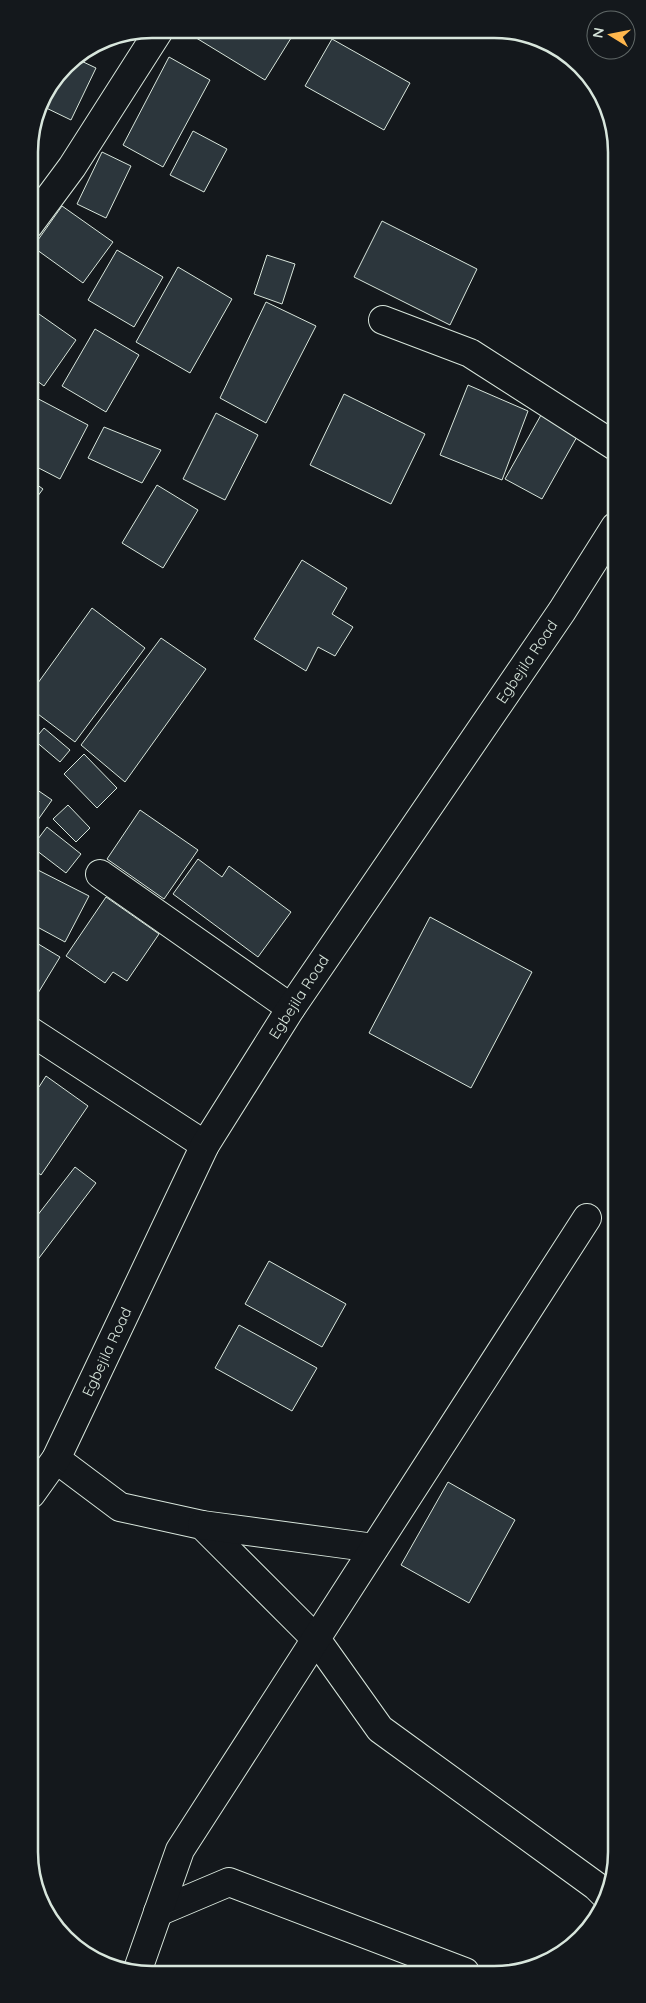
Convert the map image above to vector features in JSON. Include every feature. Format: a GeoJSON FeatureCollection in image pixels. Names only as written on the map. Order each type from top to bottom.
{"type":"FeatureCollection","features":[{"type":"Feature","properties":{"kind":"street"},"geometry":{"type":"LineString","coordinates":[[38,213],[72,167],[154,38]]}},
{"type":"Feature","properties":{"kind":"street"},"geometry":{"type":"LineString","coordinates":[[383,320],[470,353],[608,442]]}},
{"type":"Feature","properties":{"kind":"street","name":"Egbejila Road"},"geometry":{"type":"LineString","coordinates":[[38,1484],[56,1460],[205,1145],[291,1008],[562,611],[608,538]]}},
{"type":"Feature","properties":{"kind":"street"},"geometry":{"type":"LineString","coordinates":[[100,874],[291,1008]]}},
{"type":"Feature","properties":{"kind":"street"},"geometry":{"type":"LineString","coordinates":[[38,1036],[205,1145]]}},
{"type":"Feature","properties":{"kind":"street"},"geometry":{"type":"LineString","coordinates":[[139,1965],[180,1850],[587,1218]]}},
{"type":"Feature","properties":{"kind":"street"},"geometry":{"type":"LineString","coordinates":[[56,1460],[120,1507],[202,1524],[374,1548]]}},
{"type":"Feature","properties":{"kind":"street"},"geometry":{"type":"LineString","coordinates":[[202,1524],[316,1639],[380,1729],[601,1891]]}},
{"type":"Feature","properties":{"kind":"street"},"geometry":{"type":"LineString","coordinates":[[158,1912],[229,1882],[448,1966]]}},
{"type":"Feature","properties":{"kind":"building"},"geometry":{"type":"Polygon","coordinates":[[[196,38],[291,38],[265,80],[196,38]]]}},
{"type":"Feature","properties":{"kind":"building"},"geometry":{"type":"Polygon","coordinates":[[[332,39],[410,83],[384,130],[305,86],[332,39]]]}},
{"type":"Feature","properties":{"kind":"building"},"geometry":{"type":"Polygon","coordinates":[[[169,57],[210,80],[163,167],[123,145],[169,57]]]}},
{"type":"Feature","properties":{"kind":"building"},"geometry":{"type":"Polygon","coordinates":[[[82,61],[96,68],[71,120],[46,108],[61,82],[82,61]]]}},
{"type":"Feature","properties":{"kind":"building"},"geometry":{"type":"Polygon","coordinates":[[[193,131],[227,149],[204,192],[170,175],[193,131]]]}},
{"type":"Feature","properties":{"kind":"building"},"geometry":{"type":"Polygon","coordinates":[[[102,152],[131,166],[106,218],[77,204],[102,152]]]}},
{"type":"Feature","properties":{"kind":"building"},"geometry":{"type":"Polygon","coordinates":[[[62,206],[113,242],[83,283],[38,251],[38,240],[62,206]]]}},
{"type":"Feature","properties":{"kind":"building"},"geometry":{"type":"Polygon","coordinates":[[[382,221],[477,269],[450,325],[354,277],[382,221]]]}},
{"type":"Feature","properties":{"kind":"building"},"geometry":{"type":"Polygon","coordinates":[[[117,250],[163,277],[134,327],[88,300],[117,250]]]}},
{"type":"Feature","properties":{"kind":"building"},"geometry":{"type":"Polygon","coordinates":[[[267,255],[295,264],[282,304],[254,294],[267,255]]]}},
{"type":"Feature","properties":{"kind":"building"},"geometry":{"type":"Polygon","coordinates":[[[178,267],[232,299],[190,373],[136,342],[178,267]]]}},
{"type":"Feature","properties":{"kind":"building"},"geometry":{"type":"Polygon","coordinates":[[[266,302],[316,326],[266,423],[220,398],[266,302]]]}},
{"type":"Feature","properties":{"kind":"building"},"geometry":{"type":"Polygon","coordinates":[[[38,313],[76,340],[44,386],[38,382],[38,313]]]}},
{"type":"Feature","properties":{"kind":"building"},"geometry":{"type":"Polygon","coordinates":[[[95,329],[139,355],[106,412],[62,386],[95,329]]]}},
{"type":"Feature","properties":{"kind":"building"},"geometry":{"type":"Polygon","coordinates":[[[468,385],[528,411],[502,480],[440,455],[468,385]]]}},
{"type":"Feature","properties":{"kind":"building"},"geometry":{"type":"Polygon","coordinates":[[[344,394],[425,434],[391,504],[310,465],[344,394]]]}},
{"type":"Feature","properties":{"kind":"building"},"geometry":{"type":"Polygon","coordinates":[[[38,399],[88,425],[60,479],[38,468],[38,399]]]}},
{"type":"Feature","properties":{"kind":"building"},"geometry":{"type":"Polygon","coordinates":[[[216,413],[258,435],[225,500],[183,479],[216,413]]]}},
{"type":"Feature","properties":{"kind":"building"},"geometry":{"type":"Polygon","coordinates":[[[541,415],[578,435],[542,499],[505,479],[541,415]]]}},
{"type":"Feature","properties":{"kind":"building"},"geometry":{"type":"Polygon","coordinates":[[[104,427],[161,450],[142,483],[88,458],[104,427]]]}},
{"type":"Feature","properties":{"kind":"building"},"geometry":{"type":"Polygon","coordinates":[[[38,485],[43,489],[38,496],[38,485]]]}},
{"type":"Feature","properties":{"kind":"building"},"geometry":{"type":"Polygon","coordinates":[[[157,485],[198,510],[163,568],[122,543],[157,485]]]}},
{"type":"Feature","properties":{"kind":"building"},"geometry":{"type":"Polygon","coordinates":[[[302,560],[347,588],[332,614],[353,627],[335,656],[318,647],[306,671],[254,639],[302,560]]]}},
{"type":"Feature","properties":{"kind":"building"},"geometry":{"type":"Polygon","coordinates":[[[92,608],[145,648],[75,742],[38,714],[38,683],[92,608]]]}},
{"type":"Feature","properties":{"kind":"building"},"geometry":{"type":"Polygon","coordinates":[[[161,638],[206,669],[125,782],[81,745],[161,638]]]}},
{"type":"Feature","properties":{"kind":"building"},"geometry":{"type":"Polygon","coordinates":[[[44,728],[70,750],[60,762],[38,743],[38,735],[44,728]]]}},
{"type":"Feature","properties":{"kind":"building"},"geometry":{"type":"Polygon","coordinates":[[[84,754],[117,788],[97,808],[64,774],[84,754]]]}},
{"type":"Feature","properties":{"kind":"building"},"geometry":{"type":"Polygon","coordinates":[[[38,790],[52,800],[38,820],[38,790]]]}},
{"type":"Feature","properties":{"kind":"building"},"geometry":{"type":"Polygon","coordinates":[[[68,805],[90,828],[76,842],[53,819],[68,805]]]}},
{"type":"Feature","properties":{"kind":"building"},"geometry":{"type":"Polygon","coordinates":[[[140,810],[198,850],[164,899],[107,859],[140,810]]]}},
{"type":"Feature","properties":{"kind":"building"},"geometry":{"type":"Polygon","coordinates":[[[47,827],[81,854],[66,873],[38,852],[38,839],[47,827]]]}},
{"type":"Feature","properties":{"kind":"building"},"geometry":{"type":"Polygon","coordinates":[[[198,859],[222,877],[229,866],[291,912],[258,957],[173,894],[198,859]]]}},
{"type":"Feature","properties":{"kind":"building"},"geometry":{"type":"Polygon","coordinates":[[[38,870],[89,896],[65,942],[38,927],[38,870]]]}},
{"type":"Feature","properties":{"kind":"building"},"geometry":{"type":"Polygon","coordinates":[[[106,897],[159,934],[127,981],[113,972],[105,983],[66,956],[106,897]]]}},
{"type":"Feature","properties":{"kind":"building"},"geometry":{"type":"Polygon","coordinates":[[[430,917],[532,972],[471,1088],[369,1033],[430,917]]]}},
{"type":"Feature","properties":{"kind":"building"},"geometry":{"type":"Polygon","coordinates":[[[38,944],[60,957],[38,993],[38,944]]]}},
{"type":"Feature","properties":{"kind":"building"},"geometry":{"type":"Polygon","coordinates":[[[46,1076],[88,1106],[41,1175],[38,1173],[39,1087],[46,1076]]]}},
{"type":"Feature","properties":{"kind":"building"},"geometry":{"type":"Polygon","coordinates":[[[75,1167],[96,1183],[38,1259],[38,1215],[75,1167]]]}},
{"type":"Feature","properties":{"kind":"building"},"geometry":{"type":"Polygon","coordinates":[[[269,1261],[346,1304],[322,1347],[245,1304],[269,1261]]]}},
{"type":"Feature","properties":{"kind":"building"},"geometry":{"type":"Polygon","coordinates":[[[239,1325],[317,1368],[292,1411],[215,1368],[239,1325]]]}},
{"type":"Feature","properties":{"kind":"building"},"geometry":{"type":"Polygon","coordinates":[[[448,1482],[515,1520],[469,1603],[401,1565],[448,1482]]]}}]}
